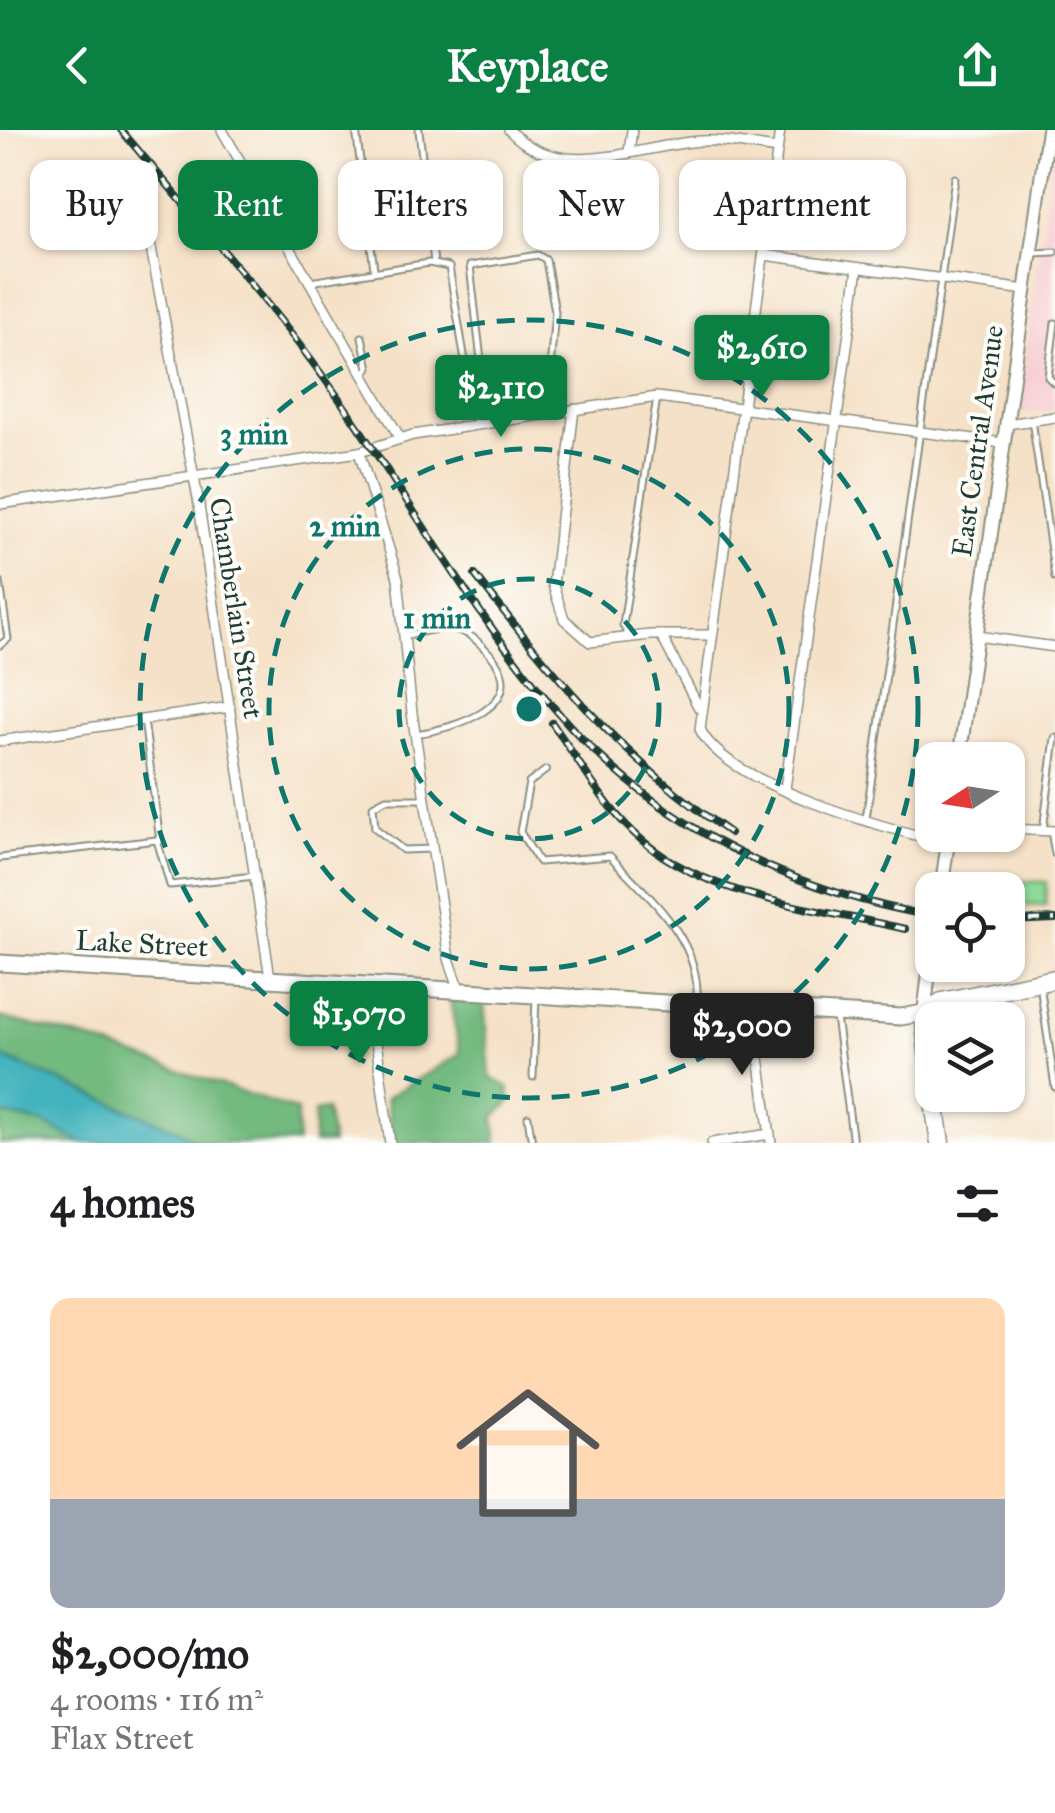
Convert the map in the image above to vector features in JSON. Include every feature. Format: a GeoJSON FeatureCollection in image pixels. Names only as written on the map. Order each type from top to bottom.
{"type":"FeatureCollection","features":[{"type":"Feature","properties":{"kind":"highway","name":"Lake Street"},"geometry":{"type":"LineString","coordinates":[[942,1002],[1047,981]]}},
{"type":"Feature","properties":{"kind":"highway"},"geometry":{"type":"LineString","coordinates":[[936,1112],[940,1143]]}},
{"type":"Feature","properties":{"kind":"main road","name":"East Central Avenue"},"geometry":{"type":"LineString","coordinates":[[962,742],[1048,130]]}},
{"type":"Feature","properties":{"kind":"main road","name":"Lake Street"},"geometry":{"type":"LineString","coordinates":[[0,963],[901,1017],[915,1015]]}},
{"type":"Feature","properties":{"kind":"street"},"geometry":{"type":"LineString","coordinates":[[222,130],[400,438]]}},
{"type":"Feature","properties":{"kind":"street"},"geometry":{"type":"LineString","coordinates":[[509,130],[533,151],[561,160],[703,141],[777,149]]}},
{"type":"Feature","properties":{"kind":"street"},"geometry":{"type":"LineString","coordinates":[[629,152],[632,130]]}},
{"type":"Feature","properties":{"kind":"street"},"geometry":{"type":"LineString","coordinates":[[780,130],[705,665],[700,729],[710,745],[785,788],[865,822],[915,832]]}},
{"type":"Feature","properties":{"kind":"street","name":"Chamberlain Street"},"geometry":{"type":"LineString","coordinates":[[151,250],[194,476],[270,978]]}},
{"type":"Feature","properties":{"kind":"street"},"geometry":{"type":"LineString","coordinates":[[764,255],[1026,290]]}},
{"type":"Feature","properties":{"kind":"street"},"geometry":{"type":"LineString","coordinates":[[785,788],[858,268]]}},
{"type":"Feature","properties":{"kind":"street"},"geometry":{"type":"LineString","coordinates":[[0,504],[359,452],[400,438],[658,397],[742,405],[1004,443]]}},
{"type":"Feature","properties":{"kind":"street"},"geometry":{"type":"LineString","coordinates":[[574,409],[555,598],[564,620],[581,638],[599,644],[661,636],[710,636]]}},
{"type":"Feature","properties":{"kind":"street"},"geometry":{"type":"LineString","coordinates":[[1007,424],[1055,417]]}},
{"type":"Feature","properties":{"kind":"street"},"geometry":{"type":"LineString","coordinates":[[359,452],[394,558],[415,734],[449,959],[460,990]]}},
{"type":"Feature","properties":{"kind":"street"},"geometry":{"type":"LineString","coordinates":[[661,636],[700,709]]}},
{"type":"Feature","properties":{"kind":"street"},"geometry":{"type":"LineString","coordinates":[[977,636],[1055,648]]}},
{"type":"Feature","properties":{"kind":"street"},"geometry":{"type":"LineString","coordinates":[[0,741],[230,707]]}},
{"type":"Feature","properties":{"kind":"street"},"geometry":{"type":"LineString","coordinates":[[1025,829],[1050,830]]}},
{"type":"Feature","properties":{"kind":"street"},"geometry":{"type":"LineString","coordinates":[[368,984],[390,1143]]}},
{"type":"Feature","properties":{"kind":"street"},"geometry":{"type":"LineString","coordinates":[[712,1143],[771,1139],[752,1007]]}},
{"type":"Feature","properties":{"kind":"lane"},"geometry":{"type":"LineString","coordinates":[[356,130],[374,269]]}},
{"type":"Feature","properties":{"kind":"lane"},"geometry":{"type":"LineString","coordinates":[[419,130],[434,263]]}},
{"type":"Feature","properties":{"kind":"lane"},"geometry":{"type":"LineString","coordinates":[[865,822],[955,178]]}},
{"type":"Feature","properties":{"kind":"lane"},"geometry":{"type":"LineString","coordinates":[[1031,253],[1055,252]]}},
{"type":"Feature","properties":{"kind":"lane"},"geometry":{"type":"LineString","coordinates":[[470,388],[484,386],[470,266],[538,255],[546,260],[555,312],[546,414]]}},
{"type":"Feature","properties":{"kind":"lane"},"geometry":{"type":"LineString","coordinates":[[310,282],[374,269],[434,263],[449,268],[476,425]]}},
{"type":"Feature","properties":{"kind":"lane"},"geometry":{"type":"LineString","coordinates":[[1055,322],[1048,377],[1055,384]]}},
{"type":"Feature","properties":{"kind":"lane"},"geometry":{"type":"LineString","coordinates":[[362,338],[369,368],[364,376]]}},
{"type":"Feature","properties":{"kind":"lane"},"geometry":{"type":"LineString","coordinates":[[466,357],[479,352]]}},
{"type":"Feature","properties":{"kind":"lane"},"geometry":{"type":"LineString","coordinates":[[629,639],[623,625],[625,605],[658,397]]}},
{"type":"Feature","properties":{"kind":"lane"},"geometry":{"type":"LineString","coordinates":[[1032,420],[1055,578]]}},
{"type":"Feature","properties":{"kind":"lane"},"geometry":{"type":"LineString","coordinates":[[0,582],[8,639],[0,646]]}},
{"type":"Feature","properties":{"kind":"lane"},"geometry":{"type":"LineString","coordinates":[[404,636],[448,628],[468,633],[498,663],[503,680],[494,703],[475,718],[445,730],[415,734]]}},
{"type":"Feature","properties":{"kind":"lane"},"geometry":{"type":"LineString","coordinates":[[144,720],[161,848],[170,884],[255,876]]}},
{"type":"Feature","properties":{"kind":"lane"},"geometry":{"type":"LineString","coordinates":[[1055,738],[1050,830],[1055,854]]}},
{"type":"Feature","properties":{"kind":"lane"},"geometry":{"type":"LineString","coordinates":[[546,770],[529,783],[520,832],[539,862],[610,856],[689,948],[698,982],[696,1004]]}},
{"type":"Feature","properties":{"kind":"lane"},"geometry":{"type":"LineString","coordinates":[[426,799],[386,799],[373,806],[375,828],[403,850],[434,848]]}},
{"type":"Feature","properties":{"kind":"lane"},"geometry":{"type":"LineString","coordinates":[[0,858],[149,840],[157,840],[161,848]]}},
{"type":"Feature","properties":{"kind":"lane"},"geometry":{"type":"LineString","coordinates":[[1047,981],[1055,1087]]}},
{"type":"Feature","properties":{"kind":"lane"},"geometry":{"type":"LineString","coordinates":[[533,1077],[536,994]]}},
{"type":"Feature","properties":{"kind":"lane"},"geometry":{"type":"LineString","coordinates":[[836,1013],[853,1143]]}},
{"type":"Feature","properties":{"kind":"lane"},"geometry":{"type":"LineString","coordinates":[[528,1117],[532,1143]]}},
{"type":"Feature","properties":{"kind":"shaded area"},"geometry":{"type":"Polygon","coordinates":[[[1055,134],[1055,409],[1018,414],[1055,134]]]}},
{"type":"Feature","properties":{"kind":"green space"},"geometry":{"type":"Polygon","coordinates":[[[1025,881],[1046,882],[1046,906],[1025,905],[1025,881]]]}},
{"type":"Feature","properties":{"kind":"green space"},"geometry":{"type":"Polygon","coordinates":[[[450,1000],[484,1002],[490,1077],[508,1087],[511,1101],[494,1118],[497,1143],[393,1143],[386,1098],[460,1054],[450,1000]]]}},
{"type":"Feature","properties":{"kind":"green space"},"geometry":{"type":"Polygon","coordinates":[[[0,1017],[87,1039],[297,1111],[297,1143],[197,1143],[180,1131],[0,1056],[0,1017]]]}},
{"type":"Feature","properties":{"kind":"green space"},"geometry":{"type":"Polygon","coordinates":[[[326,1110],[332,1143],[313,1143],[314,1112],[326,1110]]]}},
{"type":"Feature","properties":{"kind":"green space"},"geometry":{"type":"Polygon","coordinates":[[[0,1114],[43,1123],[83,1143],[0,1143],[0,1114]]]}},
{"type":"Feature","properties":{"kind":"water"},"geometry":{"type":"Polygon","coordinates":[[[0,1056],[180,1131],[197,1143],[83,1143],[43,1123],[0,1114],[0,1056]]]}},
{"type":"Feature","properties":{"kind":"railway"},"geometry":{"type":"LineString","coordinates":[[121,130],[288,330],[340,400],[508,650],[571,727],[608,764],[648,797],[736,851],[832,891],[915,912]]}},
{"type":"Feature","properties":{"kind":"railway"},"geometry":{"type":"LineString","coordinates":[[475,575],[592,714],[655,775],[730,833]]}},
{"type":"Feature","properties":{"kind":"railway"},"geometry":{"type":"LineString","coordinates":[[552,723],[611,808],[661,855],[692,872],[761,897],[905,929]]}},
{"type":"Feature","properties":{"kind":"railway"},"geometry":{"type":"LineString","coordinates":[[1025,920],[1055,919]]}}]}
